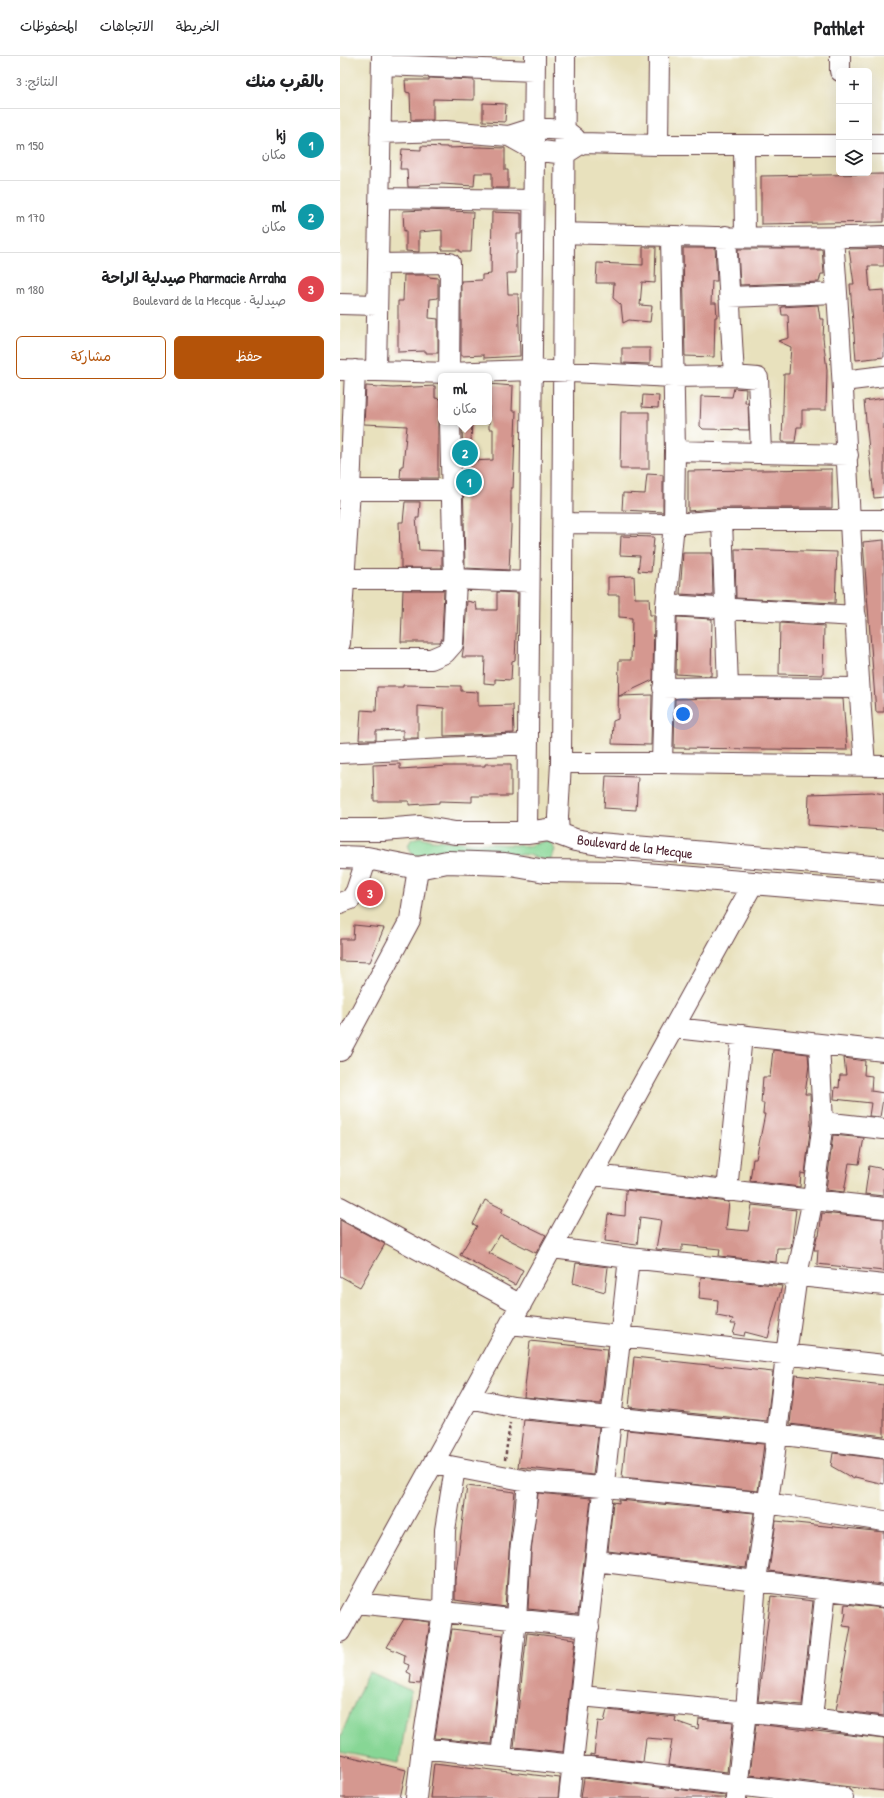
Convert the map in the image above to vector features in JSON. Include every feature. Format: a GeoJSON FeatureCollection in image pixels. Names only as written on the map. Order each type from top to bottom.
{"type":"FeatureCollection","features":[{"type":"Feature","properties":{"kind":"main road","name":"Boulevard de la Mecque"},"geometry":{"type":"LineString","coordinates":[[340,830],[420,827],[455,833],[527,833],[548,830],[575,840],[650,850],[884,868]]}},
{"type":"Feature","properties":{"kind":"main road"},"geometry":{"type":"LineString","coordinates":[[413,828],[402,836],[399,843],[400,856],[414,867]]}},
{"type":"Feature","properties":{"kind":"main road"},"geometry":{"type":"LineString","coordinates":[[545,871],[557,868],[565,858],[566,846],[559,835]]}},
{"type":"Feature","properties":{"kind":"main road","name":"Boulevard de la Mecque"},"geometry":{"type":"LineString","coordinates":[[340,857],[367,858],[414,867],[446,862],[506,864],[545,871],[622,872],[884,894]]}},
{"type":"Feature","properties":{"kind":"street"},"geometry":{"type":"LineString","coordinates":[[559,835],[558,816],[561,763],[565,56]]}},
{"type":"Feature","properties":{"kind":"street"},"geometry":{"type":"LineString","coordinates":[[658,145],[659,56]]}},
{"type":"Feature","properties":{"kind":"street"},"geometry":{"type":"LineString","coordinates":[[826,56],[840,56],[840,68]]}},
{"type":"Feature","properties":{"kind":"street"},"geometry":{"type":"LineString","coordinates":[[376,370],[382,61],[534,64],[527,833]]}},
{"type":"Feature","properties":{"kind":"street"},"geometry":{"type":"LineString","coordinates":[[380,132],[445,131],[509,136],[534,128],[565,130],[582,143]]}},
{"type":"Feature","properties":{"kind":"street"},"geometry":{"type":"LineString","coordinates":[[509,136],[534,150],[565,154],[582,143],[658,145],[836,145]]}},
{"type":"Feature","properties":{"kind":"street"},"geometry":{"type":"LineString","coordinates":[[872,144],[884,144]]}},
{"type":"Feature","properties":{"kind":"street"},"geometry":{"type":"LineString","coordinates":[[734,376],[729,297],[744,145]]}},
{"type":"Feature","properties":{"kind":"street"},"geometry":{"type":"LineString","coordinates":[[380,198],[533,200]]}},
{"type":"Feature","properties":{"kind":"street"},"geometry":{"type":"LineString","coordinates":[[564,233],[833,238],[884,236]]}},
{"type":"Feature","properties":{"kind":"street"},"geometry":{"type":"LineString","coordinates":[[662,763],[666,605],[674,524],[675,451],[671,236]]}},
{"type":"Feature","properties":{"kind":"street"},"geometry":{"type":"LineString","coordinates":[[561,763],[874,766],[859,688],[848,454],[833,238]]}},
{"type":"Feature","properties":{"kind":"street"},"geometry":{"type":"LineString","coordinates":[[378,264],[450,263],[449,373]]}},
{"type":"Feature","properties":{"kind":"street"},"geometry":{"type":"LineString","coordinates":[[729,297],[837,294]]}},
{"type":"Feature","properties":{"kind":"street"},"geometry":{"type":"LineString","coordinates":[[340,304],[377,305]]}},
{"type":"Feature","properties":{"kind":"street"},"geometry":{"type":"LineString","coordinates":[[340,643],[347,370],[438,373]]}},
{"type":"Feature","properties":{"kind":"street"},"geometry":{"type":"LineString","coordinates":[[470,373],[532,370],[673,377],[734,376],[758,378],[761,453]]}},
{"type":"Feature","properties":{"kind":"street"},"geometry":{"type":"LineString","coordinates":[[843,381],[884,376]]}},
{"type":"Feature","properties":{"kind":"street"},"geometry":{"type":"LineString","coordinates":[[340,659],[431,659],[445,653],[453,644],[455,579],[450,425]]}},
{"type":"Feature","properties":{"kind":"street"},"geometry":{"type":"LineString","coordinates":[[675,451],[848,454]]}},
{"type":"Feature","properties":{"kind":"street"},"geometry":{"type":"LineString","coordinates":[[345,490],[451,490]]}},
{"type":"Feature","properties":{"kind":"street"},"geometry":{"type":"LineString","coordinates":[[562,523],[674,524],[722,520],[884,520]]}},
{"type":"Feature","properties":{"kind":"street"},"geometry":{"type":"LineString","coordinates":[[722,520],[728,687]]}},
{"type":"Feature","properties":{"kind":"street"},"geometry":{"type":"LineString","coordinates":[[342,579],[455,579],[530,582]]}},
{"type":"Feature","properties":{"kind":"street"},"geometry":{"type":"LineString","coordinates":[[666,605],[856,616]]}},
{"type":"Feature","properties":{"kind":"street"},"geometry":{"type":"LineString","coordinates":[[663,688],[859,688]]}},
{"type":"Feature","properties":{"kind":"street"},"geometry":{"type":"LineString","coordinates":[[340,753],[528,744]]}},
{"type":"Feature","properties":{"kind":"street"},"geometry":{"type":"LineString","coordinates":[[340,903],[351,899],[356,891],[367,858]]}},
{"type":"Feature","properties":{"kind":"street"},"geometry":{"type":"LineString","coordinates":[[340,1051],[346,1029],[410,920],[414,867]]}},
{"type":"Feature","properties":{"kind":"street"},"geometry":{"type":"LineString","coordinates":[[340,1632],[594,1175],[754,882]]}},
{"type":"Feature","properties":{"kind":"street"},"geometry":{"type":"LineString","coordinates":[[675,1028],[884,1051]]}},
{"type":"Feature","properties":{"kind":"street"},"geometry":{"type":"LineString","coordinates":[[726,1191],[742,1035]]}},
{"type":"Feature","properties":{"kind":"street"},"geometry":{"type":"LineString","coordinates":[[737,1792],[746,1711],[756,1580],[777,1434],[797,1275],[813,1199],[823,1122],[819,1044]]}},
{"type":"Feature","properties":{"kind":"street"},"geometry":{"type":"LineString","coordinates":[[823,1122],[884,1129]]}},
{"type":"Feature","properties":{"kind":"street"},"geometry":{"type":"LineString","coordinates":[[594,1175],[884,1208]]}},
{"type":"Feature","properties":{"kind":"street"},"geometry":{"type":"LineString","coordinates":[[340,1207],[521,1305]]}},
{"type":"Feature","properties":{"kind":"street"},"geometry":{"type":"LineString","coordinates":[[553,1248],[629,1258],[884,1285]]}},
{"type":"Feature","properties":{"kind":"street"},"geometry":{"type":"LineString","coordinates":[[569,1798],[629,1258]]}},
{"type":"Feature","properties":{"kind":"street"},"geometry":{"type":"LineString","coordinates":[[510,1324],[884,1365]]}},
{"type":"Feature","properties":{"kind":"street"},"geometry":{"type":"LineString","coordinates":[[470,1398],[513,1407],[777,1434],[884,1448]]}},
{"type":"Feature","properties":{"kind":"street"},"geometry":{"type":"LineString","coordinates":[[434,1463],[528,1481],[639,1490],[767,1503],[884,1521]]}},
{"type":"Feature","properties":{"kind":"street"},"geometry":{"type":"LineString","coordinates":[[416,1798],[422,1748],[443,1612],[445,1530],[455,1468]]}},
{"type":"Feature","properties":{"kind":"street"},"geometry":{"type":"LineString","coordinates":[[501,1757],[516,1620],[517,1582],[528,1481]]}},
{"type":"Feature","properties":{"kind":"street"},"geometry":{"type":"LineString","coordinates":[[596,1561],[884,1597]]}},
{"type":"Feature","properties":{"kind":"street"},"geometry":{"type":"LineString","coordinates":[[812,1718],[826,1589]]}},
{"type":"Feature","properties":{"kind":"street"},"geometry":{"type":"LineString","coordinates":[[356,1604],[589,1627]]}},
{"type":"Feature","properties":{"kind":"street"},"geometry":{"type":"LineString","coordinates":[[581,1696],[746,1711],[884,1728]]}},
{"type":"Feature","properties":{"kind":"street"},"geometry":{"type":"LineString","coordinates":[[422,1748],[573,1765],[737,1792],[843,1798]]}},
{"type":"Feature","properties":{"kind":"path"},"geometry":{"type":"LineString","coordinates":[[502,1476],[513,1407]]}},
{"type":"Feature","properties":{"kind":"green space"},"geometry":{"type":"Polygon","coordinates":[[[421,837],[431,840],[529,846],[545,841],[551,842],[555,850],[551,859],[545,860],[529,855],[431,851],[418,857],[412,854],[408,845],[412,839],[421,837]]]}},
{"type":"Feature","properties":{"kind":"green space"},"geometry":{"type":"Polygon","coordinates":[[[368,1671],[411,1691],[399,1763],[340,1752],[340,1738],[368,1671]]]}},
{"type":"Feature","properties":{"kind":"building"},"geometry":{"type":"Polygon","coordinates":[[[429,78],[474,80],[474,100],[433,99],[433,120],[411,120],[410,93],[406,92],[405,80],[429,80],[429,78]]]}},
{"type":"Feature","properties":{"kind":"building"},"geometry":{"type":"Polygon","coordinates":[[[483,103],[506,104],[505,122],[483,121],[483,103]]]}},
{"type":"Feature","properties":{"kind":"building"},"geometry":{"type":"Polygon","coordinates":[[[421,146],[447,148],[505,148],[505,170],[508,170],[508,188],[492,188],[492,173],[475,173],[474,186],[442,184],[408,187],[407,169],[400,169],[402,149],[421,150],[421,146]]]}},
{"type":"Feature","properties":{"kind":"building"},"geometry":{"type":"Polygon","coordinates":[[[872,174],[884,174],[884,222],[761,224],[761,176],[836,175],[836,176],[872,176],[872,174]]]}},
{"type":"Feature","properties":{"kind":"building"},"geometry":{"type":"Polygon","coordinates":[[[425,210],[473,212],[471,252],[460,252],[460,250],[442,250],[442,230],[419,232],[419,252],[406,251],[406,230],[404,231],[403,211],[425,210]]]}},
{"type":"Feature","properties":{"kind":"building"},"geometry":{"type":"Polygon","coordinates":[[[492,212],[521,213],[521,234],[517,234],[516,273],[507,273],[508,294],[518,294],[520,356],[484,358],[484,355],[461,356],[461,281],[482,280],[482,275],[491,274],[492,212]]]}},
{"type":"Feature","properties":{"kind":"building"},"geometry":{"type":"Polygon","coordinates":[[[643,247],[656,247],[655,283],[642,282],[640,305],[652,306],[650,322],[629,320],[623,323],[621,305],[613,298],[614,283],[596,283],[597,263],[643,265],[643,247]]]}},
{"type":"Feature","properties":{"kind":"building"},"geometry":{"type":"Polygon","coordinates":[[[683,248],[715,248],[717,281],[712,281],[711,303],[716,303],[717,317],[715,317],[714,357],[685,356],[683,248]]]}},
{"type":"Feature","properties":{"kind":"building"},"geometry":{"type":"Polygon","coordinates":[[[884,248],[884,266],[868,266],[870,291],[884,290],[884,357],[856,360],[850,284],[854,284],[849,249],[884,248]]]}},
{"type":"Feature","properties":{"kind":"building"},"geometry":{"type":"Polygon","coordinates":[[[738,249],[822,249],[824,274],[821,274],[819,282],[740,285],[738,249]]]}},
{"type":"Feature","properties":{"kind":"building"},"geometry":{"type":"Polygon","coordinates":[[[404,275],[428,275],[429,277],[438,278],[438,298],[430,299],[429,318],[438,319],[438,353],[426,353],[426,351],[398,352],[398,301],[403,301],[404,275]]]}},
{"type":"Feature","properties":{"kind":"building"},"geometry":{"type":"Polygon","coordinates":[[[818,305],[820,319],[824,319],[823,338],[827,370],[826,410],[802,410],[802,427],[797,427],[795,442],[782,442],[784,374],[789,374],[791,347],[778,341],[789,338],[788,315],[782,315],[781,307],[818,305]]]}},
{"type":"Feature","properties":{"kind":"building"},"geometry":{"type":"Polygon","coordinates":[[[622,348],[650,348],[650,364],[622,363],[622,348]]]}},
{"type":"Feature","properties":{"kind":"building"},"geometry":{"type":"Polygon","coordinates":[[[492,384],[513,386],[512,411],[516,411],[513,488],[511,488],[509,570],[465,568],[462,425],[472,425],[470,461],[493,460],[493,429],[489,429],[489,425],[492,425],[492,384]]]}},
{"type":"Feature","properties":{"kind":"building"},"geometry":{"type":"Polygon","coordinates":[[[366,386],[393,388],[435,386],[435,398],[438,398],[438,478],[400,478],[401,466],[403,466],[407,426],[364,424],[366,386]]]}},
{"type":"Feature","properties":{"kind":"building"},"geometry":{"type":"Polygon","coordinates":[[[734,388],[746,389],[745,403],[748,403],[749,430],[703,429],[700,426],[701,396],[732,397],[734,388]]]}},
{"type":"Feature","properties":{"kind":"building"},"geometry":{"type":"Polygon","coordinates":[[[643,395],[659,396],[658,408],[642,407],[643,395]]]}},
{"type":"Feature","properties":{"kind":"building"},"geometry":{"type":"Polygon","coordinates":[[[884,398],[884,497],[874,498],[864,401],[884,398]]]}},
{"type":"Feature","properties":{"kind":"building"},"geometry":{"type":"Polygon","coordinates":[[[621,412],[649,412],[649,469],[620,469],[621,412]]]}},
{"type":"Feature","properties":{"kind":"building"},"geometry":{"type":"Polygon","coordinates":[[[832,469],[832,508],[722,508],[688,511],[688,471],[832,469]]]}},
{"type":"Feature","properties":{"kind":"building"},"geometry":{"type":"Polygon","coordinates":[[[647,474],[663,475],[663,512],[622,510],[623,493],[645,494],[647,474]]]}},
{"type":"Feature","properties":{"kind":"building"},"geometry":{"type":"Polygon","coordinates":[[[405,502],[420,502],[419,518],[416,518],[419,550],[442,551],[442,568],[401,568],[399,522],[403,522],[405,502]]]}},
{"type":"Feature","properties":{"kind":"building"},"geometry":{"type":"Polygon","coordinates":[[[621,536],[654,537],[651,572],[638,571],[640,556],[620,555],[621,536]]]}},
{"type":"Feature","properties":{"kind":"building"},"geometry":{"type":"Polygon","coordinates":[[[884,540],[884,712],[876,712],[863,542],[884,540]]]}},
{"type":"Feature","properties":{"kind":"building"},"geometry":{"type":"Polygon","coordinates":[[[735,549],[837,552],[835,603],[736,598],[735,549]]]}},
{"type":"Feature","properties":{"kind":"building"},"geometry":{"type":"Polygon","coordinates":[[[683,553],[712,553],[713,596],[680,594],[683,553]]]}},
{"type":"Feature","properties":{"kind":"building"},"geometry":{"type":"Polygon","coordinates":[[[634,576],[635,598],[649,598],[650,615],[654,615],[653,680],[619,696],[652,695],[651,745],[612,744],[613,721],[618,719],[619,660],[631,660],[632,618],[619,617],[619,595],[608,595],[608,577],[634,576]]]}},
{"type":"Feature","properties":{"kind":"building"},"geometry":{"type":"Polygon","coordinates":[[[403,590],[444,590],[442,639],[440,642],[401,642],[403,590]]]}},
{"type":"Feature","properties":{"kind":"building"},"geometry":{"type":"Polygon","coordinates":[[[497,592],[518,593],[515,660],[512,661],[511,680],[495,679],[495,684],[484,683],[485,657],[462,657],[467,601],[476,603],[477,610],[497,610],[497,592]]]}},
{"type":"Feature","properties":{"kind":"building"},"geometry":{"type":"Polygon","coordinates":[[[677,617],[712,619],[711,676],[676,674],[677,617]]]}},
{"type":"Feature","properties":{"kind":"building"},"geometry":{"type":"Polygon","coordinates":[[[780,623],[824,626],[823,675],[779,674],[780,623]]]}},
{"type":"Feature","properties":{"kind":"building"},"geometry":{"type":"Polygon","coordinates":[[[403,685],[461,686],[461,691],[478,692],[478,706],[513,705],[514,733],[444,736],[444,708],[418,706],[418,738],[403,738],[403,730],[376,731],[376,740],[359,740],[361,710],[376,711],[377,687],[403,687],[403,685]]]}},
{"type":"Feature","properties":{"kind":"building"},"geometry":{"type":"Polygon","coordinates":[[[675,699],[843,699],[847,750],[674,748],[675,699]]]}},
{"type":"Feature","properties":{"kind":"building"},"geometry":{"type":"Polygon","coordinates":[[[400,764],[400,769],[511,764],[511,796],[472,796],[472,802],[439,801],[439,803],[409,805],[409,801],[374,801],[373,765],[400,764]]]}},
{"type":"Feature","properties":{"kind":"building"},"geometry":{"type":"Polygon","coordinates":[[[606,776],[638,777],[636,810],[604,808],[606,776]]]}},
{"type":"Feature","properties":{"kind":"building"},"geometry":{"type":"Polygon","coordinates":[[[872,792],[884,794],[884,830],[808,825],[809,794],[872,792]]]}},
{"type":"Feature","properties":{"kind":"building"},"geometry":{"type":"Polygon","coordinates":[[[354,925],[384,928],[370,962],[340,961],[340,939],[353,939],[354,925]]]}},
{"type":"Feature","properties":{"kind":"building"},"geometry":{"type":"Polygon","coordinates":[[[773,1050],[808,1054],[809,1065],[805,1094],[810,1094],[811,1123],[805,1174],[801,1173],[800,1187],[750,1181],[753,1159],[756,1159],[765,1114],[763,1114],[764,1103],[761,1103],[763,1077],[770,1077],[773,1050]]]}},
{"type":"Feature","properties":{"kind":"building"},"geometry":{"type":"Polygon","coordinates":[[[844,1058],[865,1061],[864,1075],[872,1076],[871,1091],[884,1093],[880,1117],[869,1116],[871,1103],[834,1099],[835,1087],[839,1088],[840,1075],[846,1075],[844,1058]]]}},
{"type":"Feature","properties":{"kind":"building"},"geometry":{"type":"Polygon","coordinates":[[[833,1135],[864,1138],[859,1164],[849,1163],[844,1192],[826,1190],[833,1135]]]}},
{"type":"Feature","properties":{"kind":"building"},"geometry":{"type":"Polygon","coordinates":[[[869,1166],[884,1169],[884,1196],[865,1194],[869,1166]]]}},
{"type":"Feature","properties":{"kind":"building"},"geometry":{"type":"Polygon","coordinates":[[[626,1190],[729,1202],[726,1229],[748,1231],[752,1205],[796,1210],[791,1248],[777,1248],[776,1262],[719,1256],[720,1249],[682,1245],[682,1251],[656,1249],[661,1220],[640,1217],[637,1245],[605,1241],[608,1214],[625,1216],[626,1190]]]}},
{"type":"Feature","properties":{"kind":"building"},"geometry":{"type":"Polygon","coordinates":[[[485,1200],[503,1209],[501,1213],[546,1235],[536,1253],[500,1235],[489,1253],[523,1270],[515,1285],[460,1255],[477,1226],[473,1224],[485,1200]]]}},
{"type":"Feature","properties":{"kind":"building"},"geometry":{"type":"Polygon","coordinates":[[[822,1213],[884,1219],[884,1271],[817,1264],[818,1250],[814,1250],[817,1236],[819,1236],[822,1213]]]}},
{"type":"Feature","properties":{"kind":"building"},"geometry":{"type":"Polygon","coordinates":[[[340,1220],[385,1244],[360,1287],[340,1276],[340,1220]]]}},
{"type":"Feature","properties":{"kind":"building"},"geometry":{"type":"Polygon","coordinates":[[[576,1263],[608,1267],[605,1292],[573,1283],[576,1263]]]}},
{"type":"Feature","properties":{"kind":"building"},"geometry":{"type":"Polygon","coordinates":[[[701,1277],[782,1286],[768,1338],[745,1332],[744,1336],[733,1334],[736,1324],[731,1324],[733,1319],[717,1316],[718,1300],[699,1298],[701,1277]]]}},
{"type":"Feature","properties":{"kind":"building"},"geometry":{"type":"Polygon","coordinates":[[[530,1341],[607,1349],[601,1404],[524,1397],[530,1341]]]}},
{"type":"Feature","properties":{"kind":"building"},"geometry":{"type":"Polygon","coordinates":[[[634,1357],[773,1372],[767,1421],[629,1407],[634,1357]]]}},
{"type":"Feature","properties":{"kind":"building"},"geometry":{"type":"Polygon","coordinates":[[[795,1375],[884,1385],[884,1436],[790,1424],[795,1375]]]}},
{"type":"Feature","properties":{"kind":"building"},"geometry":{"type":"Polygon","coordinates":[[[524,1420],[599,1427],[593,1475],[518,1467],[524,1420]]]}},
{"type":"Feature","properties":{"kind":"building"},"geometry":{"type":"Polygon","coordinates":[[[627,1430],[764,1444],[758,1491],[622,1477],[627,1430]]]}},
{"type":"Feature","properties":{"kind":"building"},"geometry":{"type":"Polygon","coordinates":[[[833,1453],[884,1459],[884,1484],[855,1477],[854,1479],[831,1466],[833,1453]]]}},
{"type":"Feature","properties":{"kind":"building"},"geometry":{"type":"Polygon","coordinates":[[[467,1486],[515,1492],[505,1607],[455,1600],[455,1580],[467,1486]]]}},
{"type":"Feature","properties":{"kind":"building"},"geometry":{"type":"Polygon","coordinates":[[[538,1493],[591,1498],[578,1614],[528,1609],[531,1553],[538,1493]]]}},
{"type":"Feature","properties":{"kind":"building"},"geometry":{"type":"Polygon","coordinates":[[[619,1500],[754,1513],[746,1568],[608,1551],[613,1502],[619,1503],[619,1500]]]}},
{"type":"Feature","properties":{"kind":"building"},"geometry":{"type":"Polygon","coordinates":[[[776,1521],[884,1532],[884,1585],[769,1571],[776,1521]]]}},
{"type":"Feature","properties":{"kind":"building"},"geometry":{"type":"Polygon","coordinates":[[[771,1596],[813,1601],[802,1705],[758,1701],[771,1596]]]}},
{"type":"Feature","properties":{"kind":"building"},"geometry":{"type":"Polygon","coordinates":[[[845,1604],[884,1608],[884,1716],[836,1710],[851,1627],[843,1626],[846,1613],[844,1612],[845,1604]]]}},
{"type":"Feature","properties":{"kind":"building"},"geometry":{"type":"Polygon","coordinates":[[[404,1619],[430,1622],[420,1684],[410,1683],[411,1674],[407,1672],[409,1665],[404,1663],[405,1655],[387,1647],[404,1619]]]}},
{"type":"Feature","properties":{"kind":"building"},"geometry":{"type":"Polygon","coordinates":[[[452,1629],[503,1635],[491,1744],[435,1738],[452,1629]]]}},
{"type":"Feature","properties":{"kind":"building"},"geometry":{"type":"Polygon","coordinates":[[[527,1633],[575,1639],[563,1752],[514,1747],[527,1633]]]}},
{"type":"Feature","properties":{"kind":"building"},"geometry":{"type":"Polygon","coordinates":[[[607,1710],[676,1717],[675,1721],[698,1729],[699,1719],[733,1722],[727,1772],[668,1765],[672,1740],[646,1738],[643,1762],[590,1756],[590,1754],[594,1755],[598,1721],[604,1722],[607,1710]]]}},
{"type":"Feature","properties":{"kind":"building"},"geometry":{"type":"Polygon","coordinates":[[[756,1724],[884,1739],[884,1791],[750,1775],[756,1724]]]}},
{"type":"Feature","properties":{"kind":"building"},"geometry":{"type":"Polygon","coordinates":[[[340,1754],[406,1770],[400,1798],[340,1798],[340,1754]]]}},
{"type":"Feature","properties":{"kind":"building"},"geometry":{"type":"Polygon","coordinates":[[[434,1763],[560,1778],[558,1798],[430,1798],[434,1763]]]}},
{"type":"Feature","properties":{"kind":"building"},"geometry":{"type":"Polygon","coordinates":[[[584,1778],[725,1795],[725,1798],[581,1798],[584,1778]]]}},
{"type":"Feature","properties":{"kind":"place","name":"ml"},"geometry":{"type":"Point","coordinates":[465,453]}},
{"type":"Feature","properties":{"kind":"place","name":"kj"},"geometry":{"type":"Point","coordinates":[469,482]}},
{"type":"Feature","properties":{"kind":"place","name":"Pharmacie Arraha صيدلية الراحة"},"geometry":{"type":"Point","coordinates":[370,893]}}]}
